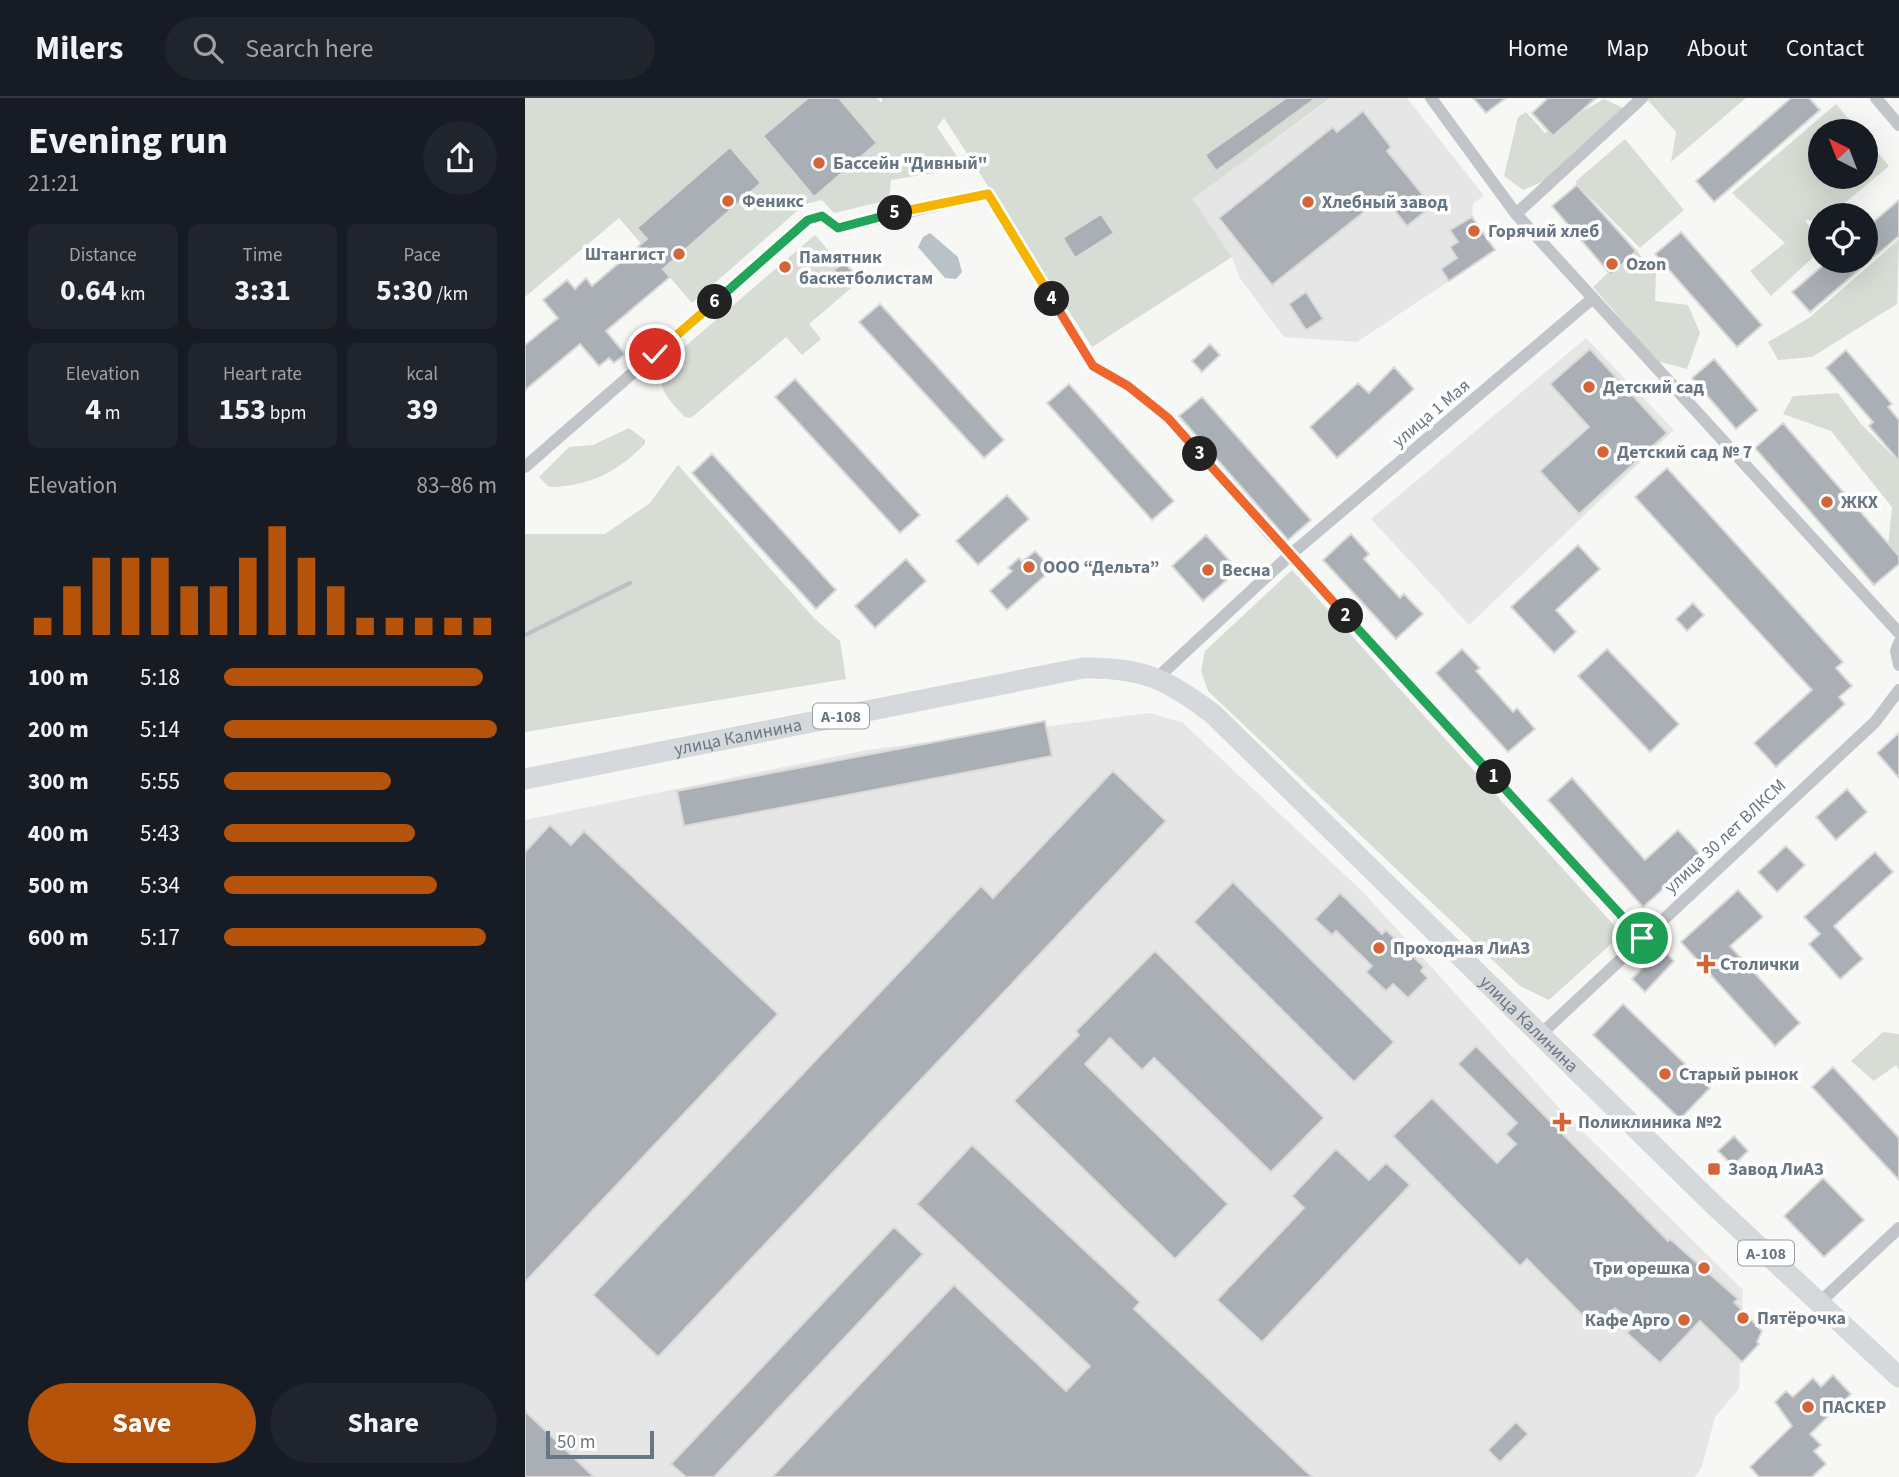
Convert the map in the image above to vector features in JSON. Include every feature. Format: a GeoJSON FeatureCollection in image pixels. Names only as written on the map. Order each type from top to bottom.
{"type":"FeatureCollection","features":[{"type":"Feature","properties":{"kind":"highway","name":"улица Калинина"},"geometry":{"type":"LineString","coordinates":[[525,779],[1083,668],[1120,668],[1157,678],[1186,694],[1213,715],[1713,1204],[1899,1377]]}},
{"type":"Feature","properties":{"kind":"street"},"geometry":{"type":"LineString","coordinates":[[1431,98],[1516,214],[1899,633]]}},
{"type":"Feature","properties":{"kind":"street"},"geometry":{"type":"LineString","coordinates":[[1516,214],[1642,98]]}},
{"type":"Feature","properties":{"kind":"street"},"geometry":{"type":"LineString","coordinates":[[1876,98],[1899,125]]}},
{"type":"Feature","properties":{"kind":"street"},"geometry":{"type":"LineString","coordinates":[[525,467],[808,220],[822,216],[838,228],[988,194],[1093,366],[1128,386],[1168,418],[1290,555],[1642,938]]}},
{"type":"Feature","properties":{"kind":"street","name":"улица 1 Мая"},"geometry":{"type":"LineString","coordinates":[[1290,555],[1593,298]]}},
{"type":"Feature","properties":{"kind":"street"},"geometry":{"type":"LineString","coordinates":[[1157,678],[1290,555]]}},
{"type":"Feature","properties":{"kind":"street"},"geometry":{"type":"LineString","coordinates":[[1899,643],[1896,651],[1899,666]]}},
{"type":"Feature","properties":{"kind":"street","name":"улица 30 лет ВЛКСМ"},"geometry":{"type":"LineString","coordinates":[[1541,1034],[1875,722],[1899,690]]}},
{"type":"Feature","properties":{"kind":"street"},"geometry":{"type":"LineString","coordinates":[[1819,1303],[1899,1228]]}},
{"type":"Feature","properties":{"kind":"shaded area"},"geometry":{"type":"Polygon","coordinates":[[[525,98],[877,98],[882,103],[882,98],[1331,98],[1192,199],[1232,257],[1092,347],[944,118],[937,127],[965,168],[891,180],[889,200],[834,213],[822,200],[805,204],[692,303],[619,218],[525,297],[525,98]]]}},
{"type":"Feature","properties":{"kind":"shaded area"},"geometry":{"type":"Polygon","coordinates":[[[1332,98],[1407,98],[1484,196],[1473,203],[1472,217],[1451,230],[1458,242],[1450,248],[1457,258],[1441,269],[1449,281],[1357,342],[1284,337],[1240,278],[1232,257],[1191,199],[1332,98]]]}},
{"type":"Feature","properties":{"kind":"shaded area"},"geometry":{"type":"Polygon","coordinates":[[[1646,98],[1746,98],[1671,162],[1676,132],[1646,98]]]}},
{"type":"Feature","properties":{"kind":"shaded area"},"geometry":{"type":"Polygon","coordinates":[[[1604,99],[1623,108],[1544,181],[1523,190],[1504,176],[1518,117],[1526,112],[1545,133],[1604,99]]]}},
{"type":"Feature","properties":{"kind":"shaded area"},"geometry":{"type":"Polygon","coordinates":[[[1836,104],[1849,119],[1818,119],[1836,104]]]}},
{"type":"Feature","properties":{"kind":"shaded area"},"geometry":{"type":"Polygon","coordinates":[[[1808,128],[1808,189],[1861,189],[1844,203],[1808,203],[1808,220],[1805,220],[1808,225],[1808,262],[1771,296],[1750,271],[1785,243],[1732,193],[1808,128]]]}},
{"type":"Feature","properties":{"kind":"shaded area"},"geometry":{"type":"Polygon","coordinates":[[[1625,139],[1684,210],[1640,248],[1575,182],[1625,139]]]}},
{"type":"Feature","properties":{"kind":"shaded area"},"geometry":{"type":"Polygon","coordinates":[[[1878,153],[1889,166],[1878,175],[1878,153]]]}},
{"type":"Feature","properties":{"kind":"shaded area"},"geometry":{"type":"Polygon","coordinates":[[[930,233],[958,257],[962,272],[956,279],[945,278],[918,247],[923,237],[930,233]]]}},
{"type":"Feature","properties":{"kind":"shaded area"},"geometry":{"type":"Polygon","coordinates":[[[815,235],[857,283],[809,324],[821,339],[802,355],[786,337],[691,418],[685,417],[663,389],[663,375],[674,356],[815,235]]]}},
{"type":"Feature","properties":{"kind":"shaded area"},"geometry":{"type":"Polygon","coordinates":[[[1899,239],[1897,304],[1812,357],[1778,360],[1768,342],[1809,318],[1860,273],[1878,273],[1878,257],[1899,239]]]}},
{"type":"Feature","properties":{"kind":"shaded area"},"geometry":{"type":"Polygon","coordinates":[[[1634,248],[1656,273],[1655,301],[1688,305],[1700,333],[1687,369],[1657,361],[1593,287],[1634,248]]]}},
{"type":"Feature","properties":{"kind":"shaded area"},"geometry":{"type":"Polygon","coordinates":[[[1586,338],[1674,430],[1469,625],[1371,519],[1586,338]]]}},
{"type":"Feature","properties":{"kind":"shaded area"},"geometry":{"type":"Polygon","coordinates":[[[1838,393],[1861,424],[1899,462],[1899,554],[1888,548],[1892,507],[1831,431],[1783,414],[1793,396],[1838,393]]]}},
{"type":"Feature","properties":{"kind":"shaded area"},"geometry":{"type":"Polygon","coordinates":[[[629,428],[645,440],[645,444],[613,470],[590,481],[564,486],[549,487],[539,477],[569,447],[593,445],[629,428]]]}},
{"type":"Feature","properties":{"kind":"shaded area"},"geometry":{"type":"Polygon","coordinates":[[[678,465],[814,618],[840,641],[846,679],[525,732],[525,534],[605,534],[650,503],[678,465]]]}},
{"type":"Feature","properties":{"kind":"shaded area"},"geometry":{"type":"Polygon","coordinates":[[[1292,570],[1622,934],[1549,1000],[1520,986],[1208,691],[1201,671],[1205,651],[1292,570]]]}},
{"type":"Feature","properties":{"kind":"shaded area"},"geometry":{"type":"Polygon","coordinates":[[[1149,713],[1182,722],[1364,893],[1561,1110],[1743,1290],[1739,1389],[1715,1417],[1702,1466],[1695,1477],[525,1477],[525,820],[867,750],[1149,713]]]}},
{"type":"Feature","properties":{"kind":"shaded area"},"geometry":{"type":"Polygon","coordinates":[[[1883,1032],[1899,1034],[1899,1070],[1896,1065],[1874,1081],[1851,1061],[1883,1032]]]}},
{"type":"Feature","properties":{"kind":"building","name":"Бассейн \"Дивный\""},"geometry":{"type":"Polygon","coordinates":[[[808,98],[839,98],[877,143],[814,197],[763,136],[808,98]]]}},
{"type":"Feature","properties":{"kind":"building"},"geometry":{"type":"Polygon","coordinates":[[[1286,98],[1316,98],[1216,171],[1205,155],[1286,98]]]}},
{"type":"Feature","properties":{"kind":"building"},"geometry":{"type":"Polygon","coordinates":[[[1473,98],[1506,98],[1486,113],[1473,98]]]}},
{"type":"Feature","properties":{"kind":"building"},"geometry":{"type":"Polygon","coordinates":[[[1548,98],[1596,98],[1553,136],[1532,113],[1548,98]]]}},
{"type":"Feature","properties":{"kind":"building"},"geometry":{"type":"Polygon","coordinates":[[[1791,98],[1809,98],[1820,110],[1714,202],[1696,181],[1791,98]]]}},
{"type":"Feature","properties":{"kind":"building","name":"Хлебный завод"},"geometry":{"type":"Polygon","coordinates":[[[1363,111],[1391,147],[1387,151],[1432,206],[1407,226],[1383,197],[1272,285],[1219,218],[1333,127],[1337,132],[1363,111]]]}},
{"type":"Feature","properties":{"kind":"building"},"geometry":{"type":"Polygon","coordinates":[[[730,147],[761,183],[663,269],[670,277],[606,331],[625,354],[614,363],[609,358],[599,366],[580,344],[525,390],[525,345],[558,318],[543,300],[567,280],[575,289],[586,278],[592,286],[647,239],[637,228],[730,147]]]}},
{"type":"Feature","properties":{"kind":"building"},"geometry":{"type":"Polygon","coordinates":[[[1577,185],[1636,251],[1611,275],[1552,206],[1577,185]]]}},
{"type":"Feature","properties":{"kind":"building"},"geometry":{"type":"Polygon","coordinates":[[[1899,200],[1899,236],[1878,254],[1878,218],[1899,200]]]}},
{"type":"Feature","properties":{"kind":"building"},"geometry":{"type":"Polygon","coordinates":[[[1101,214],[1114,233],[1075,258],[1063,238],[1101,214]]]}},
{"type":"Feature","properties":{"kind":"building"},"geometry":{"type":"Polygon","coordinates":[[[1472,217],[1495,250],[1449,281],[1441,269],[1457,258],[1450,247],[1458,242],[1450,230],[1472,217]]]}},
{"type":"Feature","properties":{"kind":"building"},"geometry":{"type":"Polygon","coordinates":[[[1681,232],[1762,325],[1737,347],[1655,254],[1681,232]]]}},
{"type":"Feature","properties":{"kind":"building"},"geometry":{"type":"Polygon","coordinates":[[[844,262],[853,272],[835,287],[826,277],[844,262]]]}},
{"type":"Feature","properties":{"kind":"building"},"geometry":{"type":"Polygon","coordinates":[[[1814,273],[1856,273],[1810,312],[1792,292],[1814,273]]]}},
{"type":"Feature","properties":{"kind":"building"},"geometry":{"type":"Polygon","coordinates":[[[1306,292],[1323,319],[1306,330],[1289,304],[1306,292]]]}},
{"type":"Feature","properties":{"kind":"building"},"geometry":{"type":"Polygon","coordinates":[[[880,304],[1004,440],[984,458],[859,322],[880,304]]]}},
{"type":"Feature","properties":{"kind":"building"},"geometry":{"type":"Polygon","coordinates":[[[1210,344],[1220,355],[1202,372],[1192,361],[1210,344]]]}},
{"type":"Feature","properties":{"kind":"building","name":"Детский сад № 7"},"geometry":{"type":"Polygon","coordinates":[[[1590,349],[1667,433],[1579,514],[1540,471],[1589,427],[1550,384],[1590,349]]]}},
{"type":"Feature","properties":{"kind":"building"},"geometry":{"type":"Polygon","coordinates":[[[1846,350],[1892,404],[1888,407],[1899,420],[1899,461],[1869,426],[1873,422],[1826,368],[1846,350]]]}},
{"type":"Feature","properties":{"kind":"building"},"geometry":{"type":"Polygon","coordinates":[[[1714,359],[1758,410],[1736,429],[1692,378],[1714,359]]]}},
{"type":"Feature","properties":{"kind":"building"},"geometry":{"type":"Polygon","coordinates":[[[1394,367],[1414,389],[1337,458],[1310,427],[1358,383],[1369,393],[1394,367]]]}},
{"type":"Feature","properties":{"kind":"building"},"geometry":{"type":"Polygon","coordinates":[[[795,379],[920,515],[900,533],[775,397],[795,379]]]}},
{"type":"Feature","properties":{"kind":"building"},"geometry":{"type":"Polygon","coordinates":[[[1069,384],[1174,501],[1152,520],[1047,403],[1069,384]]]}},
{"type":"Feature","properties":{"kind":"building"},"geometry":{"type":"Polygon","coordinates":[[[1202,397],[1311,520],[1288,540],[1179,416],[1202,397]]]}},
{"type":"Feature","properties":{"kind":"building","name":"ЖКХ"},"geometry":{"type":"Polygon","coordinates":[[[1783,423],[1899,556],[1899,564],[1874,585],[1755,448],[1783,423]]]}},
{"type":"Feature","properties":{"kind":"building"},"geometry":{"type":"Polygon","coordinates":[[[712,454],[836,590],[816,609],[692,473],[712,454]]]}},
{"type":"Feature","properties":{"kind":"building"},"geometry":{"type":"Polygon","coordinates":[[[1667,468],[1843,662],[1836,668],[1852,686],[1839,697],[1845,704],[1776,767],[1754,743],[1812,690],[1635,497],[1667,468]]]}},
{"type":"Feature","properties":{"kind":"building"},"geometry":{"type":"Polygon","coordinates":[[[1007,495],[1029,519],[978,565],[956,541],[1007,495]]]}},
{"type":"Feature","properties":{"kind":"building"},"geometry":{"type":"Polygon","coordinates":[[[1351,534],[1369,554],[1364,559],[1400,598],[1404,594],[1423,614],[1396,639],[1323,560],[1351,534]]]}},
{"type":"Feature","properties":{"kind":"building"},"geometry":{"type":"Polygon","coordinates":[[[1206,535],[1238,570],[1203,601],[1172,566],[1206,535]]]}},
{"type":"Feature","properties":{"kind":"building"},"geometry":{"type":"Polygon","coordinates":[[[1578,545],[1600,569],[1556,610],[1576,632],[1554,653],[1511,607],[1578,545]]]}},
{"type":"Feature","properties":{"kind":"building"},"geometry":{"type":"Polygon","coordinates":[[[1035,551],[1052,569],[1007,610],[990,591],[1012,571],[1008,568],[1019,558],[1022,562],[1035,551]]]}},
{"type":"Feature","properties":{"kind":"building"},"geometry":{"type":"Polygon","coordinates":[[[906,559],[926,581],[875,628],[855,606],[906,559]]]}},
{"type":"Feature","properties":{"kind":"building"},"geometry":{"type":"Polygon","coordinates":[[[1693,603],[1704,615],[1687,631],[1676,619],[1693,603]]]}},
{"type":"Feature","properties":{"kind":"building"},"geometry":{"type":"Polygon","coordinates":[[[1462,649],[1480,668],[1476,671],[1513,712],[1517,708],[1535,729],[1508,752],[1436,673],[1462,649]]]}},
{"type":"Feature","properties":{"kind":"building"},"geometry":{"type":"Polygon","coordinates":[[[1607,649],[1679,724],[1650,752],[1578,676],[1607,649]]]}},
{"type":"Feature","properties":{"kind":"building"},"geometry":{"type":"Polygon","coordinates":[[[1045,721],[1052,756],[684,826],[677,791],[1045,721]]]}},
{"type":"Feature","properties":{"kind":"building"},"geometry":{"type":"Polygon","coordinates":[[[1899,733],[1899,778],[1877,753],[1899,733]]]}},
{"type":"Feature","properties":{"kind":"building"},"geometry":{"type":"Polygon","coordinates":[[[1113,771],[1166,821],[658,1357],[593,1295],[981,886],[993,898],[1113,771]]]}},
{"type":"Feature","properties":{"kind":"building"},"geometry":{"type":"Polygon","coordinates":[[[1572,778],[1645,860],[1678,830],[1701,855],[1643,907],[1548,800],[1572,778]]]}},
{"type":"Feature","properties":{"kind":"building"},"geometry":{"type":"Polygon","coordinates":[[[1847,789],[1867,812],[1836,840],[1816,817],[1847,789]]]}},
{"type":"Feature","properties":{"kind":"building"},"geometry":{"type":"Polygon","coordinates":[[[550,825],[571,845],[584,831],[778,1014],[525,1282],[525,852],[550,825]]]}},
{"type":"Feature","properties":{"kind":"building"},"geometry":{"type":"Polygon","coordinates":[[[1786,846],[1805,865],[1777,892],[1758,872],[1786,846]]]}},
{"type":"Feature","properties":{"kind":"building"},"geometry":{"type":"Polygon","coordinates":[[[1875,852],[1893,872],[1834,926],[1863,959],[1840,979],[1809,944],[1820,934],[1804,917],[1875,852]]]}},
{"type":"Feature","properties":{"kind":"building"},"geometry":{"type":"Polygon","coordinates":[[[1233,882],[1394,1042],[1354,1082],[1194,922],[1233,882]]]}},
{"type":"Feature","properties":{"kind":"building"},"geometry":{"type":"Polygon","coordinates":[[[1738,890],[1763,917],[1730,946],[1800,1023],[1775,1046],[1681,942],[1738,890]]]}},
{"type":"Feature","properties":{"kind":"building","name":"Проходная ЛиАЗ"},"geometry":{"type":"Polygon","coordinates":[[[1340,893],[1382,934],[1386,930],[1424,967],[1421,971],[1428,978],[1408,998],[1393,984],[1386,991],[1366,972],[1372,966],[1336,931],[1332,935],[1315,919],[1340,893]]]}},
{"type":"Feature","properties":{"kind":"building"},"geometry":{"type":"Polygon","coordinates":[[[1661,948],[1674,961],[1645,992],[1632,979],[1661,948]]]}},
{"type":"Feature","properties":{"kind":"building"},"geometry":{"type":"Polygon","coordinates":[[[1155,951],[1324,1118],[1271,1172],[1154,1058],[1142,1070],[1110,1038],[1085,1064],[1228,1204],[1175,1259],[1014,1101],[1079,1035],[1076,1031],[1155,951]]]}},
{"type":"Feature","properties":{"kind":"building","name":"Старый рынок"},"geometry":{"type":"Polygon","coordinates":[[[1623,1004],[1710,1088],[1680,1119],[1593,1035],[1623,1004]]]}},
{"type":"Feature","properties":{"kind":"building"},"geometry":{"type":"Polygon","coordinates":[[[1476,1046],[1668,1241],[1670,1239],[1738,1299],[1734,1302],[1762,1331],[1757,1342],[1759,1344],[1742,1362],[1700,1321],[1660,1363],[1627,1333],[1635,1325],[1615,1308],[1595,1328],[1527,1259],[1520,1266],[1393,1136],[1432,1098],[1497,1163],[1516,1144],[1506,1134],[1517,1123],[1458,1064],[1476,1046]]]}},
{"type":"Feature","properties":{"kind":"building"},"geometry":{"type":"Polygon","coordinates":[[[1833,1067],[1899,1138],[1899,1180],[1812,1087],[1833,1067]]]}},
{"type":"Feature","properties":{"kind":"building"},"geometry":{"type":"Polygon","coordinates":[[[1734,1136],[1748,1151],[1733,1166],[1718,1151],[1734,1136]]]}},
{"type":"Feature","properties":{"kind":"building"},"geometry":{"type":"Polygon","coordinates":[[[972,1145],[1140,1302],[1134,1309],[1312,1477],[772,1477],[954,1285],[1066,1391],[1090,1366],[917,1204],[972,1145]]]}},
{"type":"Feature","properties":{"kind":"building"},"geometry":{"type":"Polygon","coordinates":[[[1336,1149],[1369,1180],[1386,1163],[1410,1185],[1262,1342],[1217,1300],[1304,1208],[1292,1196],[1336,1149]]]}},
{"type":"Feature","properties":{"kind":"building"},"geometry":{"type":"Polygon","coordinates":[[[1823,1178],[1864,1220],[1824,1257],[1784,1216],[1823,1178]]]}},
{"type":"Feature","properties":{"kind":"building"},"geometry":{"type":"Polygon","coordinates":[[[894,1227],[923,1254],[714,1477],[686,1477],[671,1464],[894,1227]]]}},
{"type":"Feature","properties":{"kind":"building"},"geometry":{"type":"Polygon","coordinates":[[[1833,1375],[1851,1394],[1810,1434],[1821,1445],[1814,1451],[1826,1464],[1812,1477],[1759,1477],[1750,1467],[1792,1426],[1775,1402],[1786,1391],[1793,1397],[1813,1378],[1821,1387],[1833,1375]]]}},
{"type":"Feature","properties":{"kind":"building"},"geometry":{"type":"Polygon","coordinates":[[[525,1411],[594,1477],[525,1477],[525,1411]]]}},
{"type":"Feature","properties":{"kind":"building"},"geometry":{"type":"Polygon","coordinates":[[[1516,1422],[1528,1434],[1500,1462],[1488,1450],[1516,1422]]]}},
{"type":"Feature","properties":{"kind":"waterway"},"geometry":{"type":"LineString","coordinates":[[525,635],[630,583]]}},
{"type":"Feature","properties":{"kind":"place","name":"Бассейн \"Дивный\""},"geometry":{"type":"Point","coordinates":[819,163]}},
{"type":"Feature","properties":{"kind":"place","name":"Феникс"},"geometry":{"type":"Point","coordinates":[728,201]}},
{"type":"Feature","properties":{"kind":"place","name":"Хлебный завод"},"geometry":{"type":"Point","coordinates":[1308,202]}},
{"type":"Feature","properties":{"kind":"place","name":"Горячий хлеб"},"geometry":{"type":"Point","coordinates":[1474,231]}},
{"type":"Feature","properties":{"kind":"place","name":"Штангист"},"geometry":{"type":"Point","coordinates":[679,254]}},
{"type":"Feature","properties":{"kind":"place","name":"Ozon"},"geometry":{"type":"Point","coordinates":[1612,264]}},
{"type":"Feature","properties":{"kind":"place","name":"Памятник баскетболистам"},"geometry":{"type":"Point","coordinates":[785,267]}},
{"type":"Feature","properties":{"kind":"place","name":"Детский сад"},"geometry":{"type":"Point","coordinates":[1589,387]}},
{"type":"Feature","properties":{"kind":"place","name":"Детский сад № 7"},"geometry":{"type":"Point","coordinates":[1603,452]}},
{"type":"Feature","properties":{"kind":"place","name":"ЖКХ"},"geometry":{"type":"Point","coordinates":[1827,502]}},
{"type":"Feature","properties":{"kind":"place","name":"ООО “Дельта”"},"geometry":{"type":"Point","coordinates":[1029,567]}},
{"type":"Feature","properties":{"kind":"place","name":"Весна"},"geometry":{"type":"Point","coordinates":[1208,570]}},
{"type":"Feature","properties":{"kind":"place","name":"Проходная ЛиАЗ"},"geometry":{"type":"Point","coordinates":[1379,948]}},
{"type":"Feature","properties":{"kind":"place","name":"Столички"},"geometry":{"type":"Point","coordinates":[1706,964]}},
{"type":"Feature","properties":{"kind":"place","name":"Старый рынок"},"geometry":{"type":"Point","coordinates":[1665,1074]}},
{"type":"Feature","properties":{"kind":"place","name":"Поликлиника №2"},"geometry":{"type":"Point","coordinates":[1562,1122]}},
{"type":"Feature","properties":{"kind":"place","name":"Завод ЛиАЗ"},"geometry":{"type":"Point","coordinates":[1714,1169]}},
{"type":"Feature","properties":{"kind":"place","name":"Три орешка"},"geometry":{"type":"Point","coordinates":[1704,1268]}},
{"type":"Feature","properties":{"kind":"place","name":"Пятёрочка"},"geometry":{"type":"Point","coordinates":[1743,1318]}},
{"type":"Feature","properties":{"kind":"place","name":"Кафе Арго"},"geometry":{"type":"Point","coordinates":[1684,1320]}},
{"type":"Feature","properties":{"kind":"place","name":"ПАСКЕР"},"geometry":{"type":"Point","coordinates":[1808,1407]}},
{"type":"Feature","properties":{"kind":"route"},"geometry":{"type":"LineString","coordinates":[[655,354],[808,220],[822,216],[838,228],[988,194],[1093,366],[1128,386],[1168,418],[1270,534],[1642,938]]}}]}
